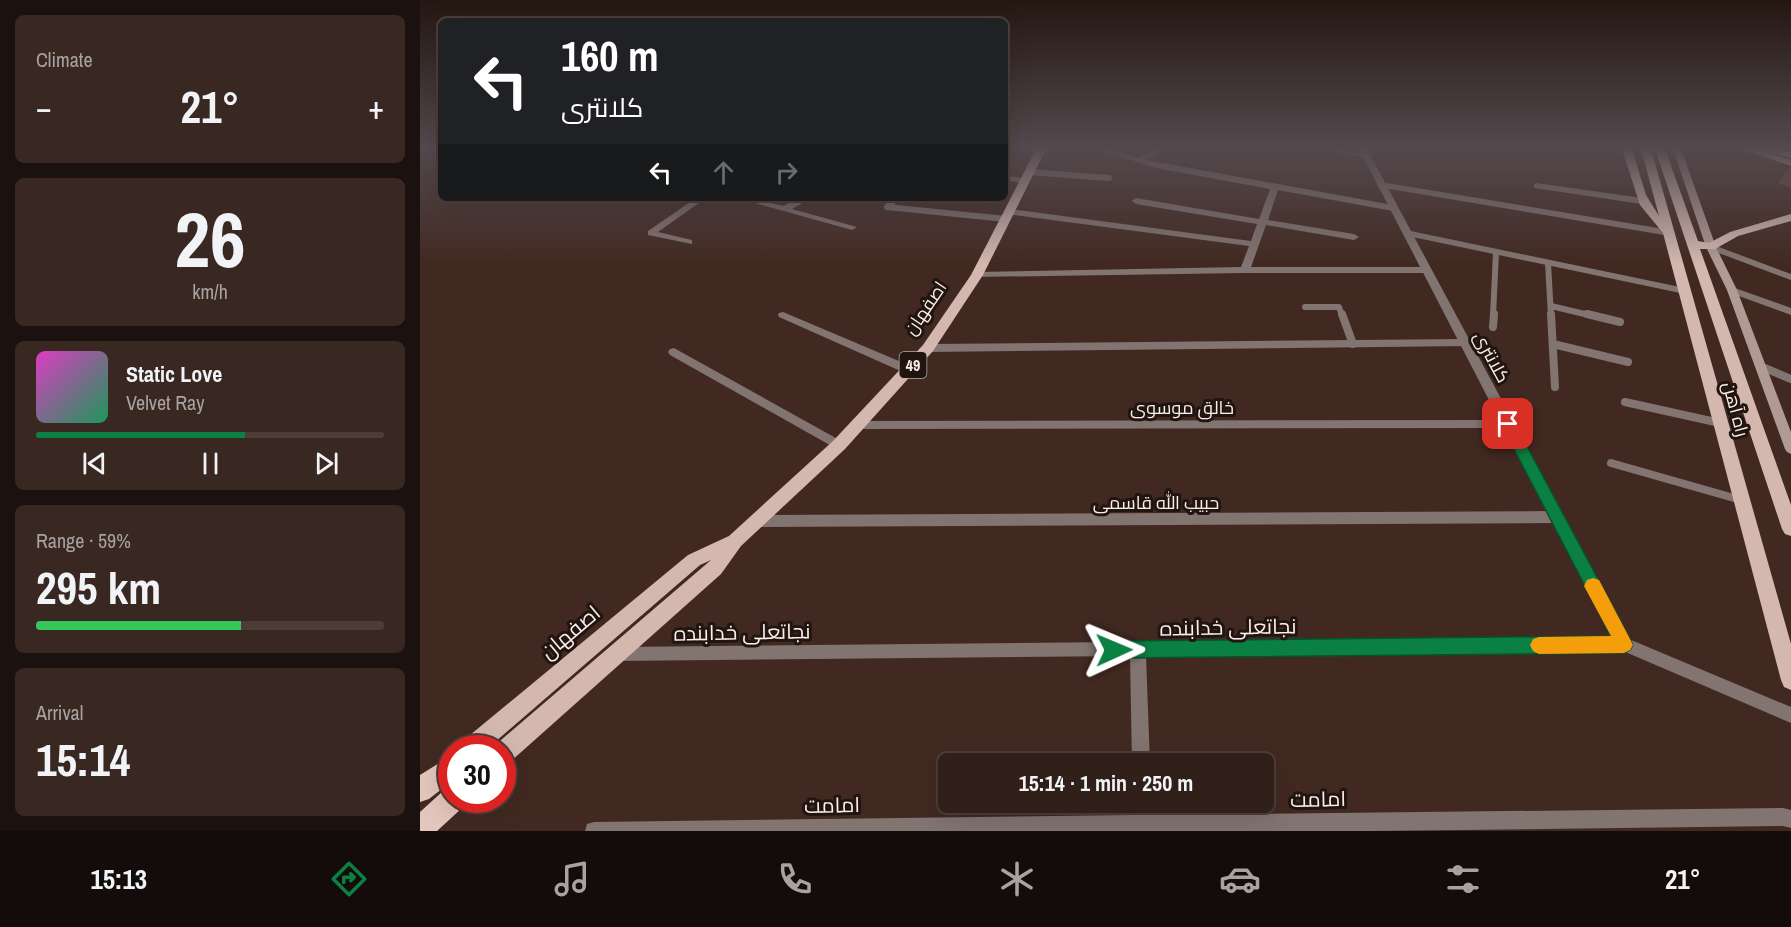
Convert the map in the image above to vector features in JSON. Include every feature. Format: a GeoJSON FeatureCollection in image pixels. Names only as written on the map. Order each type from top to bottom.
{"type":"FeatureCollection","features":[{"type":"Feature","properties":{"kind":"highway"},"geometry":{"type":"LineString","coordinates":[[420,790],[438,776]]}},
{"type":"Feature","properties":{"kind":"highway"},"geometry":{"type":"LineString","coordinates":[[420,829],[438,813]]}},
{"type":"Feature","properties":{"kind":"main road","name":"اصفهان"},"geometry":{"type":"LineString","coordinates":[[516,742],[715,568],[735,541],[839,445],[909,370],[928,348],[977,275],[1021,188]]}},
{"type":"Feature","properties":{"kind":"main road"},"geometry":{"type":"LineString","coordinates":[[1638,188],[1642,201],[1658,224],[1670,233]]}},
{"type":"Feature","properties":{"kind":"main road","name":"راه آهن"},"geometry":{"type":"LineString","coordinates":[[1657,188],[1791,680]]}},
{"type":"Feature","properties":{"kind":"main road","name":"راه آهن"},"geometry":{"type":"LineString","coordinates":[[1674,188],[1791,529]]}},
{"type":"Feature","properties":{"kind":"main road"},"geometry":{"type":"LineString","coordinates":[[1690,188],[1711,247],[1732,290],[1791,449]]}},
{"type":"Feature","properties":{"kind":"main road"},"geometry":{"type":"LineString","coordinates":[[1694,244],[1711,247],[1734,234],[1791,217]]}},
{"type":"Feature","properties":{"kind":"main road","name":"اصفهان"},"geometry":{"type":"LineString","coordinates":[[486,735],[694,560],[735,541]]}},
{"type":"Feature","properties":{"kind":"main road"},"geometry":{"type":"LineString","coordinates":[[420,784],[438,774]]}},
{"type":"Feature","properties":{"kind":"main road"},"geometry":{"type":"LineString","coordinates":[[432,831],[444,813]]}},
{"type":"Feature","properties":{"kind":"street"},"geometry":{"type":"LineString","coordinates":[[1245,270],[1275,188]]}},
{"type":"Feature","properties":{"kind":"street"},"geometry":{"type":"LineString","coordinates":[[1280,188],[1393,207]]}},
{"type":"Feature","properties":{"kind":"street","name":"کلانتری"},"geometry":{"type":"LineString","coordinates":[[1383,188],[1624,645]]}},
{"type":"Feature","properties":{"kind":"street"},"geometry":{"type":"LineString","coordinates":[[1398,188],[1670,233]]}},
{"type":"Feature","properties":{"kind":"street"},"geometry":{"type":"LineString","coordinates":[[1549,188],[1642,201]]}},
{"type":"Feature","properties":{"kind":"street"},"geometry":{"type":"LineString","coordinates":[[689,242],[651,232],[698,201]]}},
{"type":"Feature","properties":{"kind":"street"},"geometry":{"type":"LineString","coordinates":[[754,201],[852,227]]}},
{"type":"Feature","properties":{"kind":"street"},"geometry":{"type":"LineString","coordinates":[[786,208],[801,201]]}},
{"type":"Feature","properties":{"kind":"street"},"geometry":{"type":"LineString","coordinates":[[1136,201],[1354,237]]}},
{"type":"Feature","properties":{"kind":"street"},"geometry":{"type":"LineString","coordinates":[[1008,215],[1254,244]]}},
{"type":"Feature","properties":{"kind":"street"},"geometry":{"type":"LineString","coordinates":[[1406,233],[1685,291]]}},
{"type":"Feature","properties":{"kind":"street"},"geometry":{"type":"LineString","coordinates":[[1711,247],[1791,277]]}},
{"type":"Feature","properties":{"kind":"street"},"geometry":{"type":"LineString","coordinates":[[977,275],[1245,270],[1426,270]]}},
{"type":"Feature","properties":{"kind":"street"},"geometry":{"type":"LineString","coordinates":[[1732,290],[1791,312]]}},
{"type":"Feature","properties":{"kind":"street"},"geometry":{"type":"LineString","coordinates":[[783,315],[909,370]]}},
{"type":"Feature","properties":{"kind":"street"},"geometry":{"type":"LineString","coordinates":[[928,348],[1465,343]]}},
{"type":"Feature","properties":{"kind":"street"},"geometry":{"type":"LineString","coordinates":[[674,352],[839,445]]}},
{"type":"Feature","properties":{"kind":"street","name":"خالق موسوی"},"geometry":{"type":"LineString","coordinates":[[857,425],[1508,424]]}},
{"type":"Feature","properties":{"kind":"street","name":"حبیب الله قاسمی"},"geometry":{"type":"LineString","coordinates":[[756,521],[1557,517]]}},
{"type":"Feature","properties":{"kind":"street"},"geometry":{"type":"LineString","coordinates":[[1624,645],[1791,715]]}},
{"type":"Feature","properties":{"kind":"street","name":"نجاتعلی خدابنده"},"geometry":{"type":"LineString","coordinates":[[616,654],[1624,645]]}},
{"type":"Feature","properties":{"kind":"street"},"geometry":{"type":"LineString","coordinates":[[1137,649],[1142,753]]}},
{"type":"Feature","properties":{"kind":"street","name":"امامت"},"geometry":{"type":"LineString","coordinates":[[594,831],[1144,827],[1783,817],[1791,819]]}},
{"type":"Feature","properties":{"kind":"lane"},"geometry":{"type":"LineString","coordinates":[[894,201],[887,207],[1008,215]]}},
{"type":"Feature","properties":{"kind":"lane"},"geometry":{"type":"LineString","coordinates":[[1493,327],[1496,252]]}},
{"type":"Feature","properties":{"kind":"lane"},"geometry":{"type":"LineString","coordinates":[[1548,263],[1555,387]]}},
{"type":"Feature","properties":{"kind":"lane"},"geometry":{"type":"LineString","coordinates":[[1551,306],[1620,322]]}},
{"type":"Feature","properties":{"kind":"lane"},"geometry":{"type":"LineString","coordinates":[[1305,307],[1339,307],[1353,344]]}},
{"type":"Feature","properties":{"kind":"lane"},"geometry":{"type":"LineString","coordinates":[[1553,344],[1628,362]]}},
{"type":"Feature","properties":{"kind":"lane"},"geometry":{"type":"LineString","coordinates":[[1760,366],[1791,379]]}},
{"type":"Feature","properties":{"kind":"lane"},"geometry":{"type":"LineString","coordinates":[[1625,402],[1720,423]]}},
{"type":"Feature","properties":{"kind":"lane"},"geometry":{"type":"LineString","coordinates":[[1611,463],[1741,500]]}},
{"type":"Feature","properties":{"kind":"slow traffic"},"geometry":{"type":"LineString","coordinates":[[1539,645],[1624,645],[1593,586]]}},
{"type":"Feature","properties":{"kind":"route"},"geometry":{"type":"LineString","coordinates":[[1114,650],[1624,645],[1508,424]]}}]}
